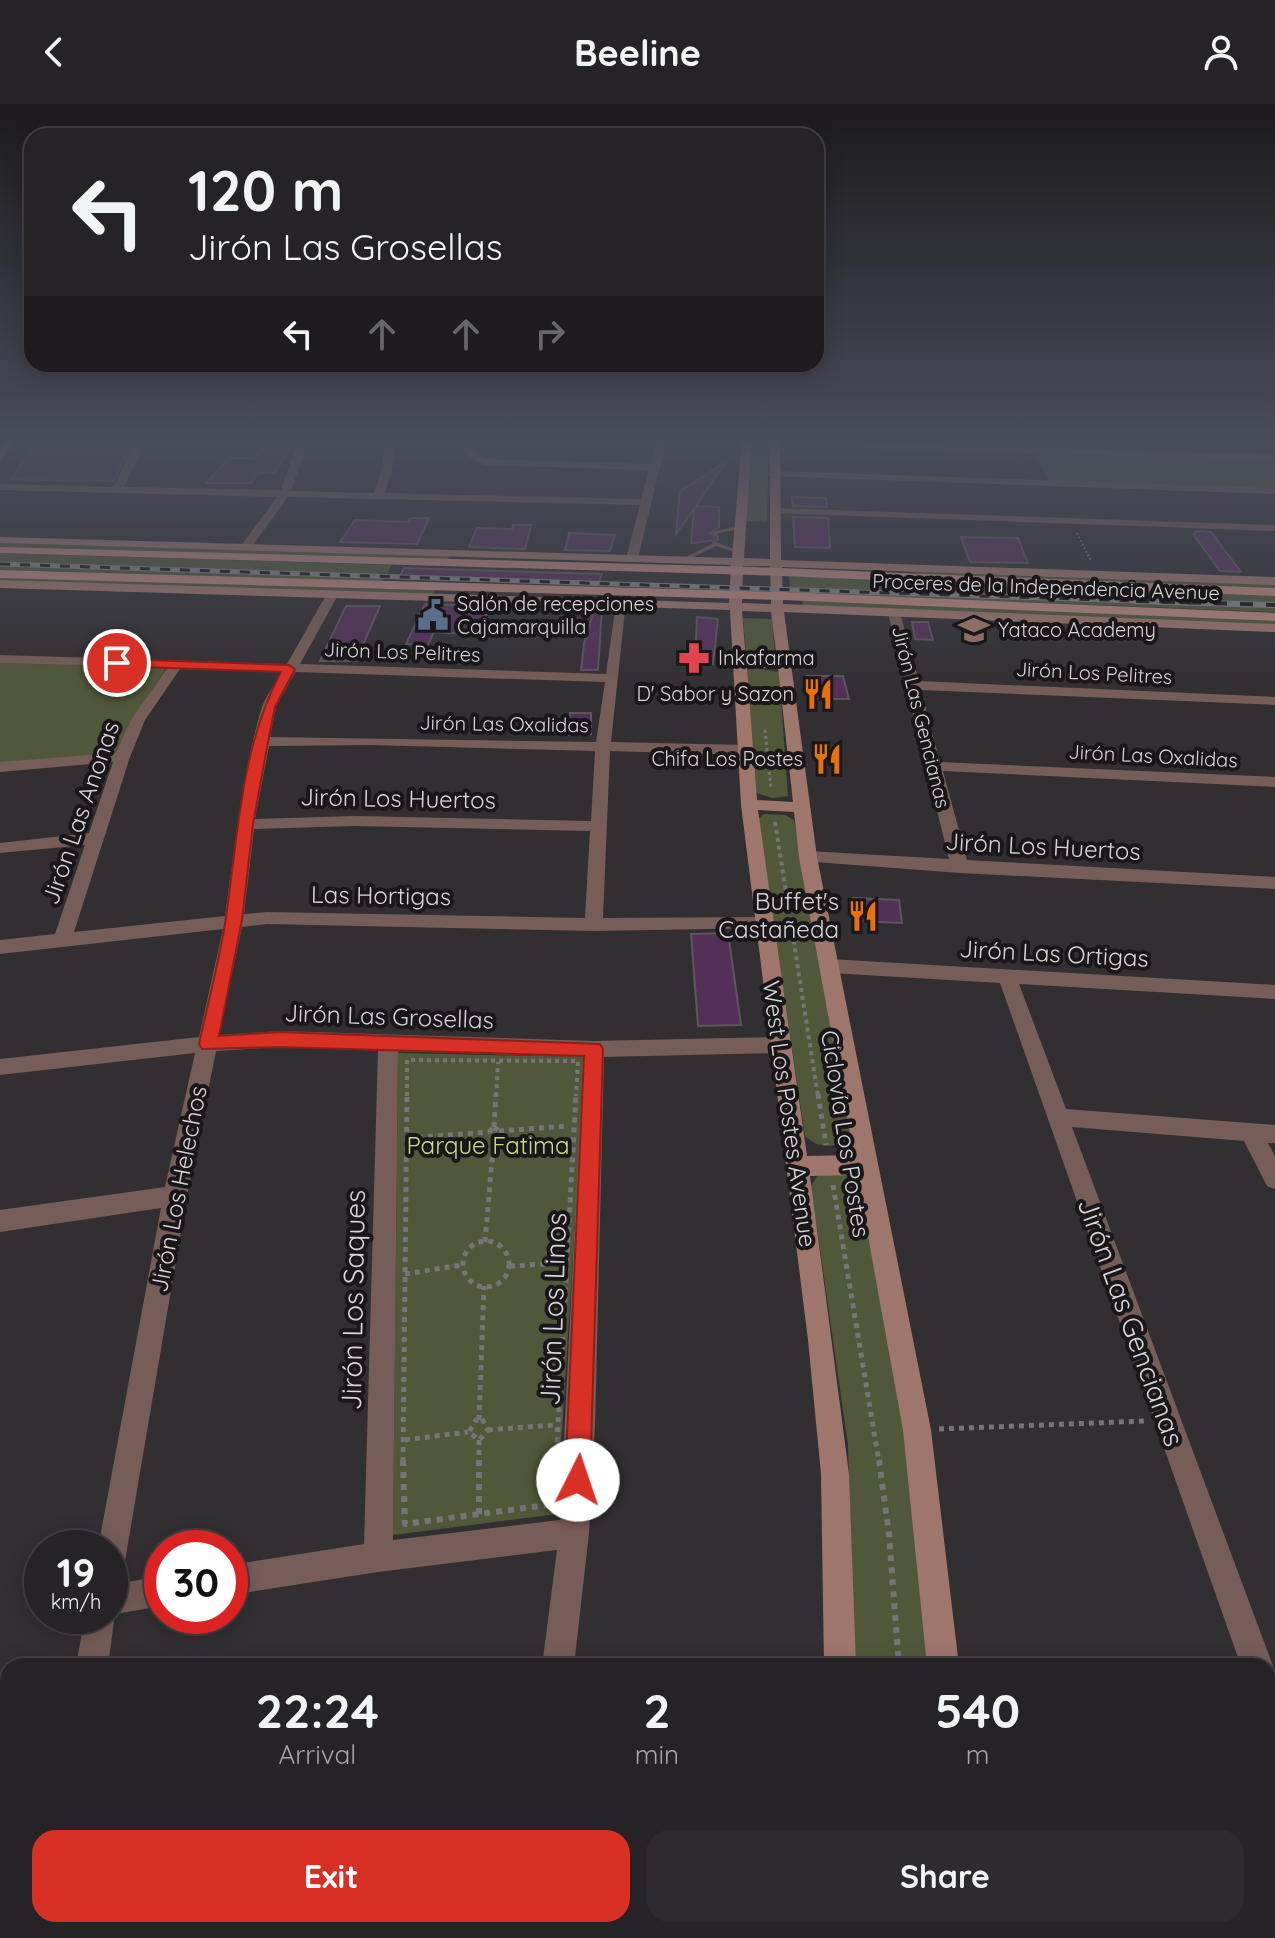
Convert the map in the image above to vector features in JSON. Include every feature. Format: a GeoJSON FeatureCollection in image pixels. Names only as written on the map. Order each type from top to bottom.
{"type":"FeatureCollection","features":[{"type":"Feature","properties":{"kind":"main road","name":"West Los Postes Avenue"},"geometry":{"type":"LineString","coordinates":[[749,524],[737,561],[736,601],[749,805],[762,923],[821,1340],[835,1474],[840,1658]]}},
{"type":"Feature","properties":{"kind":"main road"},"geometry":{"type":"LineString","coordinates":[[774,524],[783,664],[808,857],[917,1430],[942,1658]]}},
{"type":"Feature","properties":{"kind":"main road"},"geometry":{"type":"LineString","coordinates":[[749,529],[774,530]]}},
{"type":"Feature","properties":{"kind":"main road"},"geometry":{"type":"LineString","coordinates":[[0,540],[737,561]]}},
{"type":"Feature","properties":{"kind":"main road","name":"Proceres de la Independencia Avenue"},"geometry":{"type":"LineString","coordinates":[[0,550],[737,561],[775,567],[1275,592]]}},
{"type":"Feature","properties":{"kind":"main road","name":"Proceres de la Independencia Avenue"},"geometry":{"type":"LineString","coordinates":[[775,567],[1275,581]]}},
{"type":"Feature","properties":{"kind":"main road","name":"Proceres de la Independencia Avenue"},"geometry":{"type":"LineString","coordinates":[[0,574],[1275,617]]}},
{"type":"Feature","properties":{"kind":"main road"},"geometry":{"type":"LineString","coordinates":[[0,584],[622,604],[736,601]]}},
{"type":"Feature","properties":{"kind":"main road","name":"Proceres de la Independencia Avenue"},"geometry":{"type":"LineString","coordinates":[[777,602],[894,613],[1275,628]]}},
{"type":"Feature","properties":{"kind":"main road"},"geometry":{"type":"LineString","coordinates":[[739,664],[783,664]]}},
{"type":"Feature","properties":{"kind":"main road"},"geometry":{"type":"LineString","coordinates":[[749,805],[801,807]]}},
{"type":"Feature","properties":{"kind":"main road"},"geometry":{"type":"LineString","coordinates":[[796,1166],[867,1165]]}},
{"type":"Feature","properties":{"kind":"street"},"geometry":{"type":"LineString","coordinates":[[246,547],[264,524]]}},
{"type":"Feature","properties":{"kind":"street"},"geometry":{"type":"LineString","coordinates":[[632,558],[639,524]]}},
{"type":"Feature","properties":{"kind":"street"},"geometry":{"type":"LineString","coordinates":[[1145,524],[1275,528]]}},
{"type":"Feature","properties":{"kind":"street","name":"Jirón Los Helechos"},"geometry":{"type":"LineString","coordinates":[[116,1530],[175,1196],[234,920],[246,824],[269,707],[332,595]]}},
{"type":"Feature","properties":{"kind":"street"},"geometry":{"type":"LineString","coordinates":[[594,925],[603,746],[622,604]]}},
{"type":"Feature","properties":{"kind":"street","name":"Jirón Las Gencianas"},"geometry":{"type":"LineString","coordinates":[[894,613],[960,867]]}},
{"type":"Feature","properties":{"kind":"street","name":"Jirón Los Pelitres"},"geometry":{"type":"LineString","coordinates":[[0,659],[612,678]]}},
{"type":"Feature","properties":{"kind":"street","name":"Jirón Las Anonas"},"geometry":{"type":"LineString","coordinates":[[63,939],[122,757],[138,720],[176,665]]}},
{"type":"Feature","properties":{"kind":"street","name":"Jirón Los Pelitres"},"geometry":{"type":"LineString","coordinates":[[912,685],[1274,703]]}},
{"type":"Feature","properties":{"kind":"street","name":"Jirón Las Oxalidas"},"geometry":{"type":"LineString","coordinates":[[261,742],[371,741],[746,750]]}},
{"type":"Feature","properties":{"kind":"street"},"geometry":{"type":"LineString","coordinates":[[0,767],[122,757]]}},
{"type":"Feature","properties":{"kind":"street","name":"Jirón Las Oxalidas"},"geometry":{"type":"LineString","coordinates":[[933,766],[1275,782]]}},
{"type":"Feature","properties":{"kind":"street","name":"Jirón Los Huertos"},"geometry":{"type":"LineString","coordinates":[[246,824],[355,821],[597,826]]}},
{"type":"Feature","properties":{"kind":"street"},"geometry":{"type":"LineString","coordinates":[[0,848],[97,838]]}},
{"type":"Feature","properties":{"kind":"street","name":"Jirón Los Huertos"},"geometry":{"type":"LineString","coordinates":[[808,857],[1275,883]]}},
{"type":"Feature","properties":{"kind":"street","name":"Las Hortigas"},"geometry":{"type":"LineString","coordinates":[[0,947],[234,920],[282,918],[594,925],[762,923]]}},
{"type":"Feature","properties":{"kind":"street","name":"Jirón Las Ortigas"},"geometry":{"type":"LineString","coordinates":[[830,966],[1275,992]]}},
{"type":"Feature","properties":{"kind":"street","name":"Jirón Las Gencianas"},"geometry":{"type":"LineString","coordinates":[[1007,977],[1254,1658]]}},
{"type":"Feature","properties":{"kind":"street","name":"Jirón Las Grosellas"},"geometry":{"type":"LineString","coordinates":[[0,1067],[280,1039],[594,1049],[779,1045]]}},
{"type":"Feature","properties":{"kind":"street","name":"Jirón Los Saques"},"geometry":{"type":"LineString","coordinates":[[378,1557],[388,1044]]}},
{"type":"Feature","properties":{"kind":"street","name":"Jirón Los Linos"},"geometry":{"type":"LineString","coordinates":[[559,1658],[574,1533],[581,1426],[594,1049]]}},
{"type":"Feature","properties":{"kind":"street"},"geometry":{"type":"LineString","coordinates":[[1057,1117],[1275,1134]]}},
{"type":"Feature","properties":{"kind":"street"},"geometry":{"type":"LineString","coordinates":[[1251,1132],[1275,1179]]}},
{"type":"Feature","properties":{"kind":"street"},"geometry":{"type":"LineString","coordinates":[[0,1221],[175,1196]]}},
{"type":"Feature","properties":{"kind":"street"},"geometry":{"type":"LineString","coordinates":[[248,1577],[378,1557],[574,1533]]}},
{"type":"Feature","properties":{"kind":"street"},"geometry":{"type":"LineString","coordinates":[[93,1658],[97,1634]]}},
{"type":"Feature","properties":{"kind":"lane"},"geometry":{"type":"LineString","coordinates":[[715,532],[749,529]]}},
{"type":"Feature","properties":{"kind":"lane"},"geometry":{"type":"LineString","coordinates":[[685,559],[714,544],[737,561]]}},
{"type":"Feature","properties":{"kind":"path","name":"Ciclovía Los Postes"},"geometry":{"type":"LineString","coordinates":[[764,727],[772,806],[875,1433],[889,1534],[898,1658]]}},
{"type":"Feature","properties":{"kind":"path"},"geometry":{"type":"LineString","coordinates":[[407,1060],[498,1060],[578,1061],[554,1504],[405,1524],[407,1060]]}},
{"type":"Feature","properties":{"kind":"path"},"geometry":{"type":"LineString","coordinates":[[485,1242],[498,1060]]}},
{"type":"Feature","properties":{"kind":"path"},"geometry":{"type":"LineString","coordinates":[[405,1138],[576,1126]]}},
{"type":"Feature","properties":{"kind":"path"},"geometry":{"type":"LineString","coordinates":[[485,1242],[502,1246],[510,1258],[510,1266],[502,1280],[484,1286],[471,1283],[466,1278],[463,1265],[468,1251],[485,1242]]}},
{"type":"Feature","properties":{"kind":"path"},"geometry":{"type":"LineString","coordinates":[[510,1266],[569,1263]]}},
{"type":"Feature","properties":{"kind":"path"},"geometry":{"type":"LineString","coordinates":[[405,1274],[463,1265]]}},
{"type":"Feature","properties":{"kind":"path"},"geometry":{"type":"LineString","coordinates":[[479,1420],[484,1286]]}},
{"type":"Feature","properties":{"kind":"path"},"geometry":{"type":"LineString","coordinates":[[479,1420],[487,1424],[488,1430]]}},
{"type":"Feature","properties":{"kind":"path"},"geometry":{"type":"LineString","coordinates":[[469,1432],[471,1425],[479,1420]]}},
{"type":"Feature","properties":{"kind":"path"},"geometry":{"type":"LineString","coordinates":[[917,1430],[1167,1420]]}},
{"type":"Feature","properties":{"kind":"path"},"geometry":{"type":"LineString","coordinates":[[479,1514],[479,1440],[488,1430],[560,1425]]}},
{"type":"Feature","properties":{"kind":"path"},"geometry":{"type":"LineString","coordinates":[[403,1441],[469,1432],[479,1440]]}},
{"type":"Feature","properties":{"kind":"green space"},"geometry":{"type":"Polygon","coordinates":[[[0,543],[449,556],[448,560],[0,548],[0,543]]]}},
{"type":"Feature","properties":{"kind":"green space"},"geometry":{"type":"Polygon","coordinates":[[[0,553],[392,565],[383,581],[0,570],[0,553]]]}},
{"type":"Feature","properties":{"kind":"green space"},"geometry":{"type":"Polygon","coordinates":[[[903,570],[1275,584],[1275,590],[929,575],[903,570]]]}},
{"type":"Feature","properties":{"kind":"green space"},"geometry":{"type":"Polygon","coordinates":[[[789,576],[1275,596],[1275,612],[790,593],[789,576]]]}},
{"type":"Feature","properties":{"kind":"green space"},"geometry":{"type":"Polygon","coordinates":[[[0,577],[435,590],[434,597],[0,582],[0,577]]]}},
{"type":"Feature","properties":{"kind":"green space"},"geometry":{"type":"Polygon","coordinates":[[[802,600],[1275,620],[1275,625],[803,606],[802,600]]]}},
{"type":"Feature","properties":{"kind":"green space"},"geometry":{"type":"Polygon","coordinates":[[[743,618],[772,619],[775,656],[760,659],[746,654],[743,618]]]}},
{"type":"Feature","properties":{"kind":"green space"},"geometry":{"type":"Polygon","coordinates":[[[0,663],[166,668],[137,713],[116,754],[0,763],[0,663]]]}},
{"type":"Feature","properties":{"kind":"green space"},"geometry":{"type":"Polygon","coordinates":[[[754,668],[779,672],[788,796],[773,798],[756,793],[747,670],[754,668]]]}},
{"type":"Feature","properties":{"kind":"green space"},"geometry":{"type":"Polygon","coordinates":[[[764,814],[785,815],[794,820],[850,1132],[848,1142],[842,1144],[820,1145],[805,1136],[758,819],[764,814]]]}},
{"type":"Feature","properties":{"kind":"green space","name":"Parque Fatima"},"geometry":{"type":"Polygon","coordinates":[[[398,1053],[585,1057],[557,1514],[393,1535],[398,1053]]]}},
{"type":"Feature","properties":{"kind":"green space"},"geometry":{"type":"Polygon","coordinates":[[[850,1173],[860,1181],[908,1430],[932,1658],[855,1658],[848,1445],[811,1186],[817,1176],[850,1173]]]}},
{"type":"Feature","properties":{"kind":"building"},"geometry":{"type":"Polygon","coordinates":[[[353,524],[426,524],[417,544],[340,542],[353,524]]]}},
{"type":"Feature","properties":{"kind":"building"},"geometry":{"type":"Polygon","coordinates":[[[693,524],[719,524],[719,527],[709,533],[718,536],[718,540],[691,543],[693,524]]]}},
{"type":"Feature","properties":{"kind":"building"},"geometry":{"type":"Polygon","coordinates":[[[793,524],[828,524],[830,548],[795,547],[793,524]]]}},
{"type":"Feature","properties":{"kind":"building"},"geometry":{"type":"Polygon","coordinates":[[[513,525],[531,525],[525,549],[469,547],[477,528],[512,529],[513,525]]]}},
{"type":"Feature","properties":{"kind":"building"},"geometry":{"type":"Polygon","coordinates":[[[1197,531],[1211,532],[1241,572],[1220,571],[1193,534],[1197,531]]]}},
{"type":"Feature","properties":{"kind":"building"},"geometry":{"type":"Polygon","coordinates":[[[569,533],[615,535],[610,551],[565,550],[569,533]]]}},
{"type":"Feature","properties":{"kind":"building"},"geometry":{"type":"Polygon","coordinates":[[[961,537],[1018,538],[1028,563],[970,562],[961,537]]]}},
{"type":"Feature","properties":{"kind":"building"},"geometry":{"type":"Polygon","coordinates":[[[404,568],[602,574],[598,584],[399,578],[404,568]]]}},
{"type":"Feature","properties":{"kind":"building"},"geometry":{"type":"Polygon","coordinates":[[[425,604],[490,606],[477,635],[434,632],[428,645],[406,644],[425,604]]]}},
{"type":"Feature","properties":{"kind":"building"},"geometry":{"type":"Polygon","coordinates":[[[346,606],[380,606],[356,661],[320,661],[346,606]]]}},
{"type":"Feature","properties":{"kind":"building"},"geometry":{"type":"Polygon","coordinates":[[[594,609],[602,609],[598,670],[581,670],[584,644],[594,609]]]}},
{"type":"Feature","properties":{"kind":"building"},"geometry":{"type":"Polygon","coordinates":[[[697,617],[718,619],[713,664],[695,663],[697,617]]]}},
{"type":"Feature","properties":{"kind":"building"},"geometry":{"type":"Polygon","coordinates":[[[912,622],[928,622],[933,640],[915,639],[912,622]]]}},
{"type":"Feature","properties":{"kind":"building"},"geometry":{"type":"Polygon","coordinates":[[[807,676],[843,676],[849,699],[812,699],[807,676]]]}},
{"type":"Feature","properties":{"kind":"building"},"geometry":{"type":"Polygon","coordinates":[[[570,713],[591,713],[591,734],[569,735],[570,713]]]}},
{"type":"Feature","properties":{"kind":"building"},"geometry":{"type":"Polygon","coordinates":[[[853,898],[899,900],[902,923],[855,921],[853,898]]]}},
{"type":"Feature","properties":{"kind":"building"},"geometry":{"type":"Polygon","coordinates":[[[728,933],[741,1025],[698,1026],[691,934],[728,933]]]}},
{"type":"Feature","properties":{"kind":"railway"},"geometry":{"type":"LineString","coordinates":[[0,564],[1141,601]]}},
{"type":"Feature","properties":{"kind":"railway"},"geometry":{"type":"LineString","coordinates":[[1136,601],[1141,601]]}},
{"type":"Feature","properties":{"kind":"railway"},"geometry":{"type":"LineString","coordinates":[[1141,601],[1275,605]]}},
{"type":"Feature","properties":{"kind":"railway"},"geometry":{"type":"LineString","coordinates":[[1141,601],[1198,603]]}},
{"type":"Feature","properties":{"kind":"place","name":"Salón de recepciones Cajamarquilla"},"geometry":{"type":"Point","coordinates":[433,615]}},
{"type":"Feature","properties":{"kind":"place","name":"Yataco Academy"},"geometry":{"type":"Point","coordinates":[974,630]}},
{"type":"Feature","properties":{"kind":"place","name":"Inkafarma"},"geometry":{"type":"Point","coordinates":[694,658]}},
{"type":"Feature","properties":{"kind":"place","name":"D' Sabor y Sazon"},"geometry":{"type":"Point","coordinates":[818,694]}},
{"type":"Feature","properties":{"kind":"place","name":"Chifa Los Postes"},"geometry":{"type":"Point","coordinates":[827,759]}},
{"type":"Feature","properties":{"kind":"place","name":"Buffet's Castañeda"},"geometry":{"type":"Point","coordinates":[863,916]}},
{"type":"Feature","properties":{"kind":"route"},"geometry":{"type":"LineString","coordinates":[[117,663],[289,669],[269,707],[261,742],[246,824],[234,920],[208,1044],[280,1039],[594,1049],[578,1480]]}}]}
